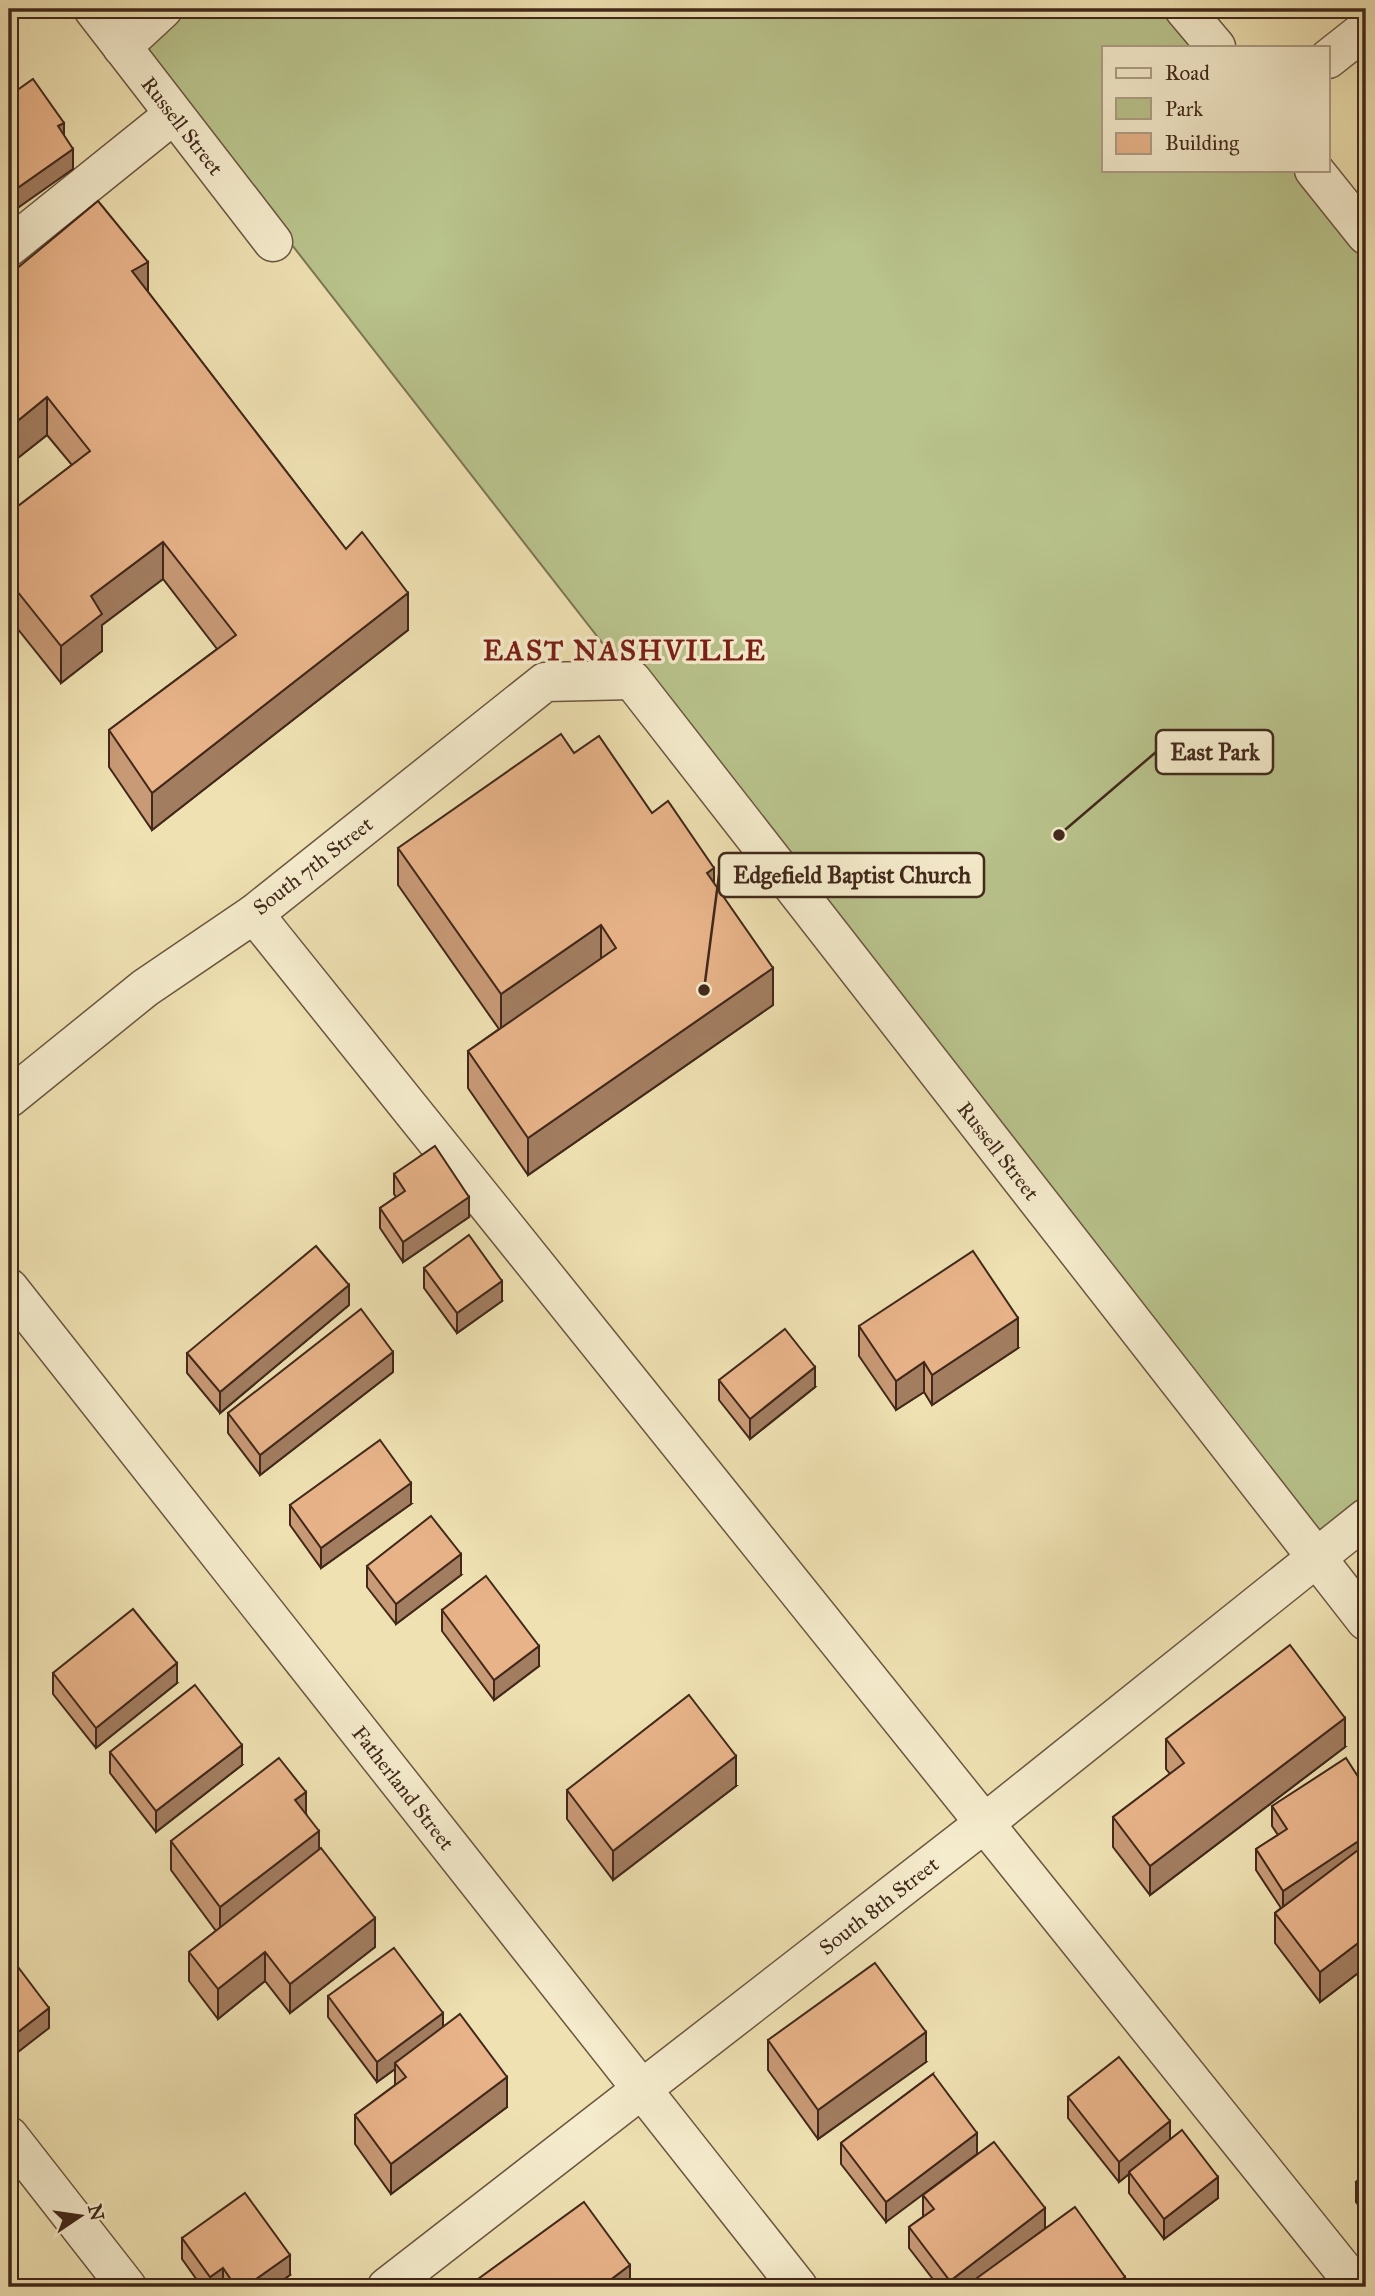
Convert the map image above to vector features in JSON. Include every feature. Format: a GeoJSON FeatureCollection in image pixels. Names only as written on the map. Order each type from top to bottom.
{"type":"FeatureCollection","features":[{"type":"Feature","properties":{"kind":"street","name":"Russell Street"},"geometry":{"type":"LineString","coordinates":[[93,9],[273,242]]}},
{"type":"Feature","properties":{"kind":"street"},"geometry":{"type":"LineString","coordinates":[[122,47],[163,9]]}},
{"type":"Feature","properties":{"kind":"street"},"geometry":{"type":"LineString","coordinates":[[1184,9],[1215,46]]}},
{"type":"Feature","properties":{"kind":"street"},"geometry":{"type":"LineString","coordinates":[[1330,57],[1366,29]]}},
{"type":"Feature","properties":{"kind":"street"},"geometry":{"type":"LineString","coordinates":[[9,247],[173,115]]}},
{"type":"Feature","properties":{"kind":"street"},"geometry":{"type":"LineString","coordinates":[[1316,172],[1366,235]]}},
{"type":"Feature","properties":{"kind":"street","name":"Russell Street"},"geometry":{"type":"LineString","coordinates":[[632,680],[1366,1621]]}},
{"type":"Feature","properties":{"kind":"street","name":"South 7th Street"},"geometry":{"type":"LineString","coordinates":[[9,1098],[145,988],[254,914],[545,682],[632,680]]}},
{"type":"Feature","properties":{"kind":"street"},"geometry":{"type":"LineString","coordinates":[[254,914],[1357,2287]]}},
{"type":"Feature","properties":{"kind":"street","name":"Fatherland Street"},"geometry":{"type":"LineString","coordinates":[[9,1288],[798,2287]]}},
{"type":"Feature","properties":{"kind":"street","name":"South 8th Street"},"geometry":{"type":"LineString","coordinates":[[387,2287],[986,1822],[1366,1518]]}},
{"type":"Feature","properties":{"kind":"street"},"geometry":{"type":"LineString","coordinates":[[9,2136],[127,2287]]}},
{"type":"Feature","properties":{"kind":"green space"},"geometry":{"type":"Polygon","coordinates":[[[108,9],[1192,9],[1221,46],[1102,46],[1102,172],[1321,172],[1366,230],[1366,1518],[1315,1557],[108,9]]]}},
{"type":"Feature","properties":{"kind":"building"},"geometry":{"type":"Polygon","coordinates":[[[9,30],[15,38],[9,43],[9,30]]]}},
{"type":"Feature","properties":{"kind":"building"},"geometry":{"type":"Polygon","coordinates":[[[1366,67],[1366,81],[1359,73],[1366,67]]]}},
{"type":"Feature","properties":{"kind":"building"},"geometry":{"type":"Polygon","coordinates":[[[33,79],[64,123],[58,126],[73,149],[9,194],[9,96],[33,79]]]}},
{"type":"Feature","properties":{"kind":"building"},"geometry":{"type":"Polygon","coordinates":[[[98,201],[148,262],[132,271],[346,549],[362,532],[408,593],[152,793],[109,730],[236,635],[163,542],[91,596],[102,614],[61,646],[9,581],[9,513],[90,451],[47,397],[9,428],[9,275],[98,201]]]}},
{"type":"Feature","properties":{"kind":"building"},"geometry":{"type":"Polygon","coordinates":[[[561,734],[574,753],[599,736],[652,813],[668,801],[714,868],[707,873],[773,968],[528,1138],[468,1051],[616,948],[601,925],[501,994],[398,848],[561,734]]]}},
{"type":"Feature","properties":{"kind":"building"},"geometry":{"type":"Polygon","coordinates":[[[435,1146],[469,1197],[403,1242],[380,1208],[405,1191],[394,1174],[435,1146]]]}},
{"type":"Feature","properties":{"kind":"building"},"geometry":{"type":"Polygon","coordinates":[[[469,1235],[502,1281],[457,1313],[424,1268],[469,1235]]]}},
{"type":"Feature","properties":{"kind":"building"},"geometry":{"type":"Polygon","coordinates":[[[316,1246],[349,1285],[220,1392],[187,1353],[316,1246]]]}},
{"type":"Feature","properties":{"kind":"building"},"geometry":{"type":"Polygon","coordinates":[[[973,1251],[1018,1318],[932,1375],[924,1362],[896,1381],[859,1326],[973,1251]]]}},
{"type":"Feature","properties":{"kind":"building"},"geometry":{"type":"Polygon","coordinates":[[[361,1309],[393,1352],[260,1455],[228,1413],[361,1309]]]}},
{"type":"Feature","properties":{"kind":"building"},"geometry":{"type":"Polygon","coordinates":[[[785,1329],[815,1367],[750,1419],[719,1380],[785,1329]]]}},
{"type":"Feature","properties":{"kind":"building"},"geometry":{"type":"Polygon","coordinates":[[[380,1440],[411,1483],[321,1548],[290,1505],[380,1440]]]}},
{"type":"Feature","properties":{"kind":"building"},"geometry":{"type":"Polygon","coordinates":[[[431,1516],[461,1554],[396,1604],[367,1566],[431,1516]]]}},
{"type":"Feature","properties":{"kind":"building"},"geometry":{"type":"Polygon","coordinates":[[[486,1576],[539,1646],[494,1680],[442,1610],[486,1576]]]}},
{"type":"Feature","properties":{"kind":"building"},"geometry":{"type":"Polygon","coordinates":[[[133,1609],[177,1663],[96,1728],[53,1673],[133,1609]]]}},
{"type":"Feature","properties":{"kind":"building"},"geometry":{"type":"Polygon","coordinates":[[[1290,1645],[1345,1718],[1150,1866],[1113,1817],[1184,1763],[1166,1739],[1290,1645]]]}},
{"type":"Feature","properties":{"kind":"building"},"geometry":{"type":"Polygon","coordinates":[[[195,1685],[242,1745],[156,1811],[110,1752],[195,1685]]]}},
{"type":"Feature","properties":{"kind":"building"},"geometry":{"type":"Polygon","coordinates":[[[689,1695],[736,1756],[613,1851],[567,1790],[689,1695]]]}},
{"type":"Feature","properties":{"kind":"building"},"geometry":{"type":"Polygon","coordinates":[[[279,1758],[306,1792],[295,1800],[319,1831],[220,1907],[171,1841],[279,1758]]]}},
{"type":"Feature","properties":{"kind":"building"},"geometry":{"type":"Polygon","coordinates":[[[1346,1758],[1366,1789],[1366,1836],[1283,1891],[1256,1849],[1287,1829],[1272,1806],[1346,1758]]]}},
{"type":"Feature","properties":{"kind":"building"},"geometry":{"type":"Polygon","coordinates":[[[1366,1844],[1366,1937],[1320,1972],[1275,1913],[1366,1844]]]}},
{"type":"Feature","properties":{"kind":"building"},"geometry":{"type":"Polygon","coordinates":[[[321,1848],[375,1918],[290,1984],[265,1952],[218,1989],[189,1952],[321,1848]]]}},
{"type":"Feature","properties":{"kind":"building"},"geometry":{"type":"Polygon","coordinates":[[[394,1948],[443,2013],[377,2062],[328,1996],[394,1948]]]}},
{"type":"Feature","properties":{"kind":"building"},"geometry":{"type":"Polygon","coordinates":[[[15,1963],[49,2008],[9,2039],[9,1968],[15,1963]]]}},
{"type":"Feature","properties":{"kind":"building"},"geometry":{"type":"Polygon","coordinates":[[[875,1963],[926,2032],[818,2110],[768,2040],[875,1963]]]}},
{"type":"Feature","properties":{"kind":"building"},"geometry":{"type":"Polygon","coordinates":[[[460,2014],[507,2077],[391,2164],[355,2115],[406,2077],[395,2063],[460,2014]]]}},
{"type":"Feature","properties":{"kind":"building"},"geometry":{"type":"Polygon","coordinates":[[[1119,2057],[1170,2121],[1119,2162],[1068,2097],[1119,2057]]]}},
{"type":"Feature","properties":{"kind":"building"},"geometry":{"type":"Polygon","coordinates":[[[933,2074],[977,2133],[886,2202],[841,2143],[933,2074]]]}},
{"type":"Feature","properties":{"kind":"building"},"geometry":{"type":"Polygon","coordinates":[[[1182,2130],[1218,2177],[1164,2219],[1129,2172],[1182,2130]]]}},
{"type":"Feature","properties":{"kind":"building"},"geometry":{"type":"Polygon","coordinates":[[[994,2142],[1045,2208],[950,2281],[909,2227],[934,2209],[923,2195],[994,2142]]]}},
{"type":"Feature","properties":{"kind":"building"},"geometry":{"type":"Polygon","coordinates":[[[1366,2173],[1366,2195],[1356,2182],[1366,2173]]]}},
{"type":"Feature","properties":{"kind":"building"},"geometry":{"type":"Polygon","coordinates":[[[245,2193],[290,2255],[245,2287],[236,2287],[223,2268],[210,2277],[182,2238],[245,2193]]]}},
{"type":"Feature","properties":{"kind":"building"},"geometry":{"type":"Polygon","coordinates":[[[584,2202],[630,2265],[601,2287],[467,2287],[584,2202]]]}},
{"type":"Feature","properties":{"kind":"building"},"geometry":{"type":"Polygon","coordinates":[[[1075,2207],[1125,2277],[1111,2287],[966,2286],[1075,2207]]]}},
{"type":"Feature","properties":{"kind":"building"},"geometry":{"type":"Polygon","coordinates":[[[633,2280],[638,2287],[623,2287],[633,2280]]]}},
{"type":"Feature","properties":{"kind":"place","name":"East Park"},"geometry":{"type":"Point","coordinates":[1059,835]}},
{"type":"Feature","properties":{"kind":"place","name":"Edgefield Baptist Church"},"geometry":{"type":"Point","coordinates":[704,990]}},
{"type":"Feature","properties":{"kind":"district","name":"EAST NASHVILLE"},"geometry":{"type":"Point","coordinates":[625,650]}}]}
